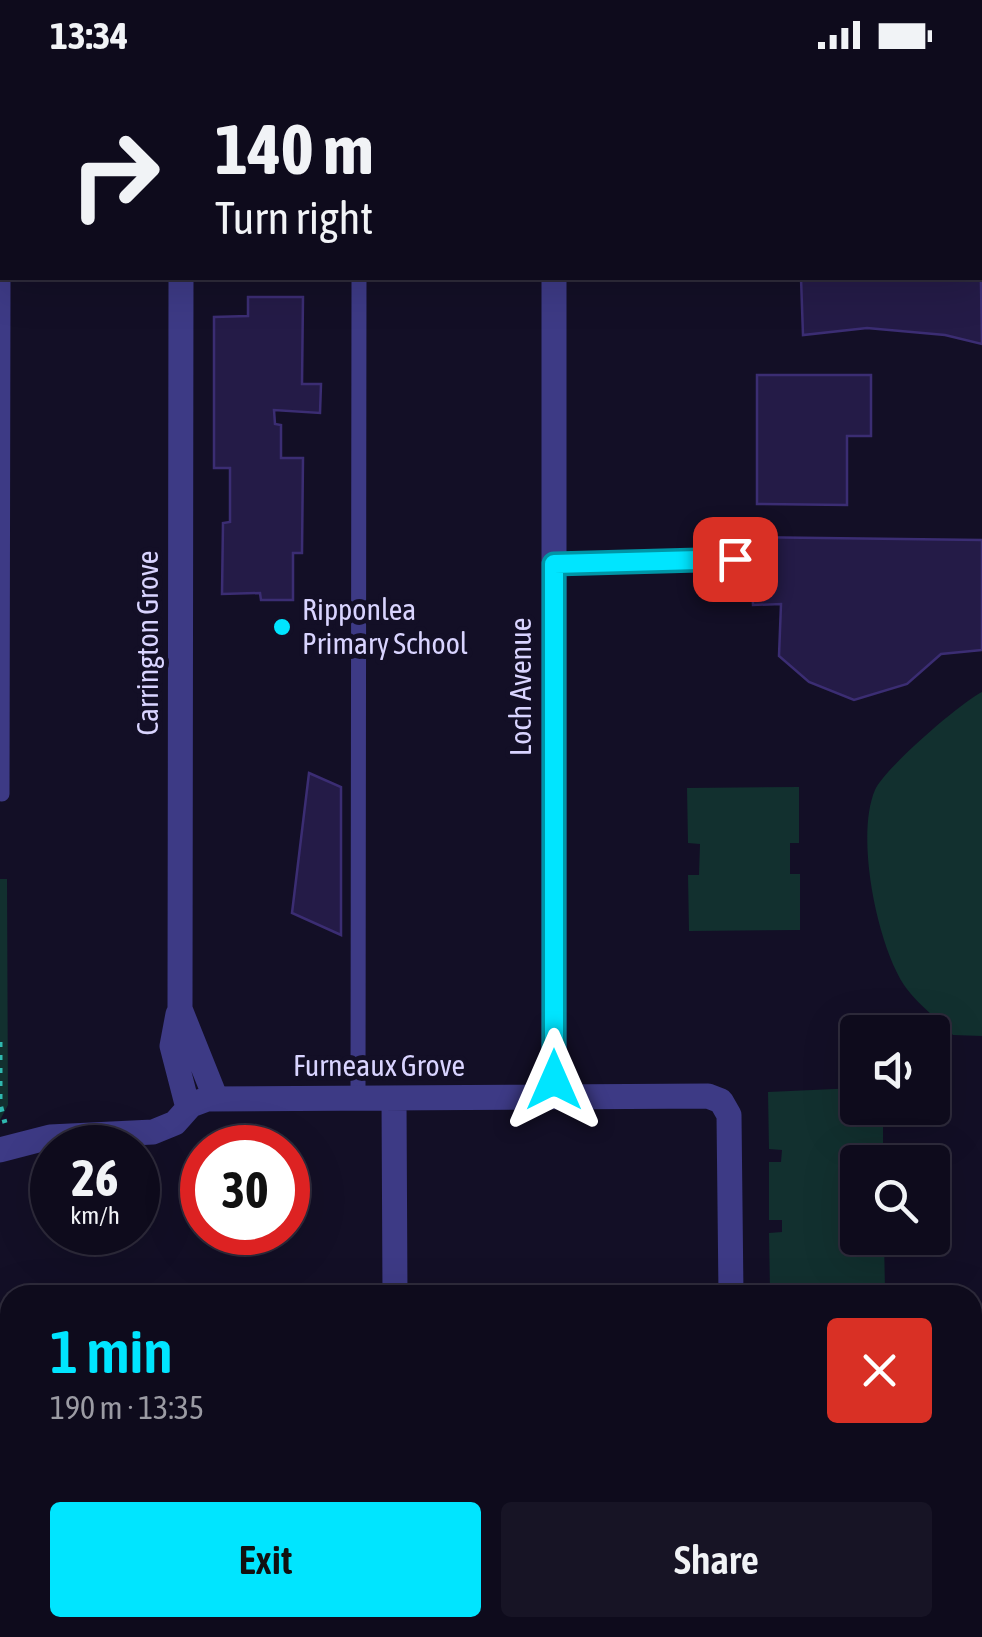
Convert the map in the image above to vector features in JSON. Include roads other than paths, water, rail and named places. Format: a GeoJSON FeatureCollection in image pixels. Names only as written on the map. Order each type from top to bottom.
{"type":"FeatureCollection","features":[{"type":"Feature","properties":{"kind":"street","name":"Carrington Grove"},"geometry":{"type":"LineString","coordinates":[[181,280],[180,1009],[171,1033],[172,1046],[201,1103]]}},
{"type":"Feature","properties":{"kind":"street","name":"Loch Avenue"},"geometry":{"type":"LineString","coordinates":[[554,280],[554,1096]]}},
{"type":"Feature","properties":{"kind":"street","name":"Furneaux Grove"},"geometry":{"type":"LineString","coordinates":[[201,1103],[708,1096],[721,1101],[730,1127],[731,1285]]}},
{"type":"Feature","properties":{"kind":"street"},"geometry":{"type":"LineString","coordinates":[[394,1099],[395,1285]]}},
{"type":"Feature","properties":{"kind":"street"},"geometry":{"type":"LineString","coordinates":[[5,1149],[50,1137],[153,1132],[175,1123],[201,1103]]}},
{"type":"Feature","properties":{"kind":"lane"},"geometry":{"type":"LineString","coordinates":[[2,794],[3,280]]}},
{"type":"Feature","properties":{"kind":"lane"},"geometry":{"type":"LineString","coordinates":[[358,1098],[359,280]]}},
{"type":"Feature","properties":{"kind":"lane"},"geometry":{"type":"LineString","coordinates":[[554,564],[735,559]]}},
{"type":"Feature","properties":{"kind":"place","name":"Ripponlea Primary School"},"geometry":{"type":"Point","coordinates":[282,627]}}]}
